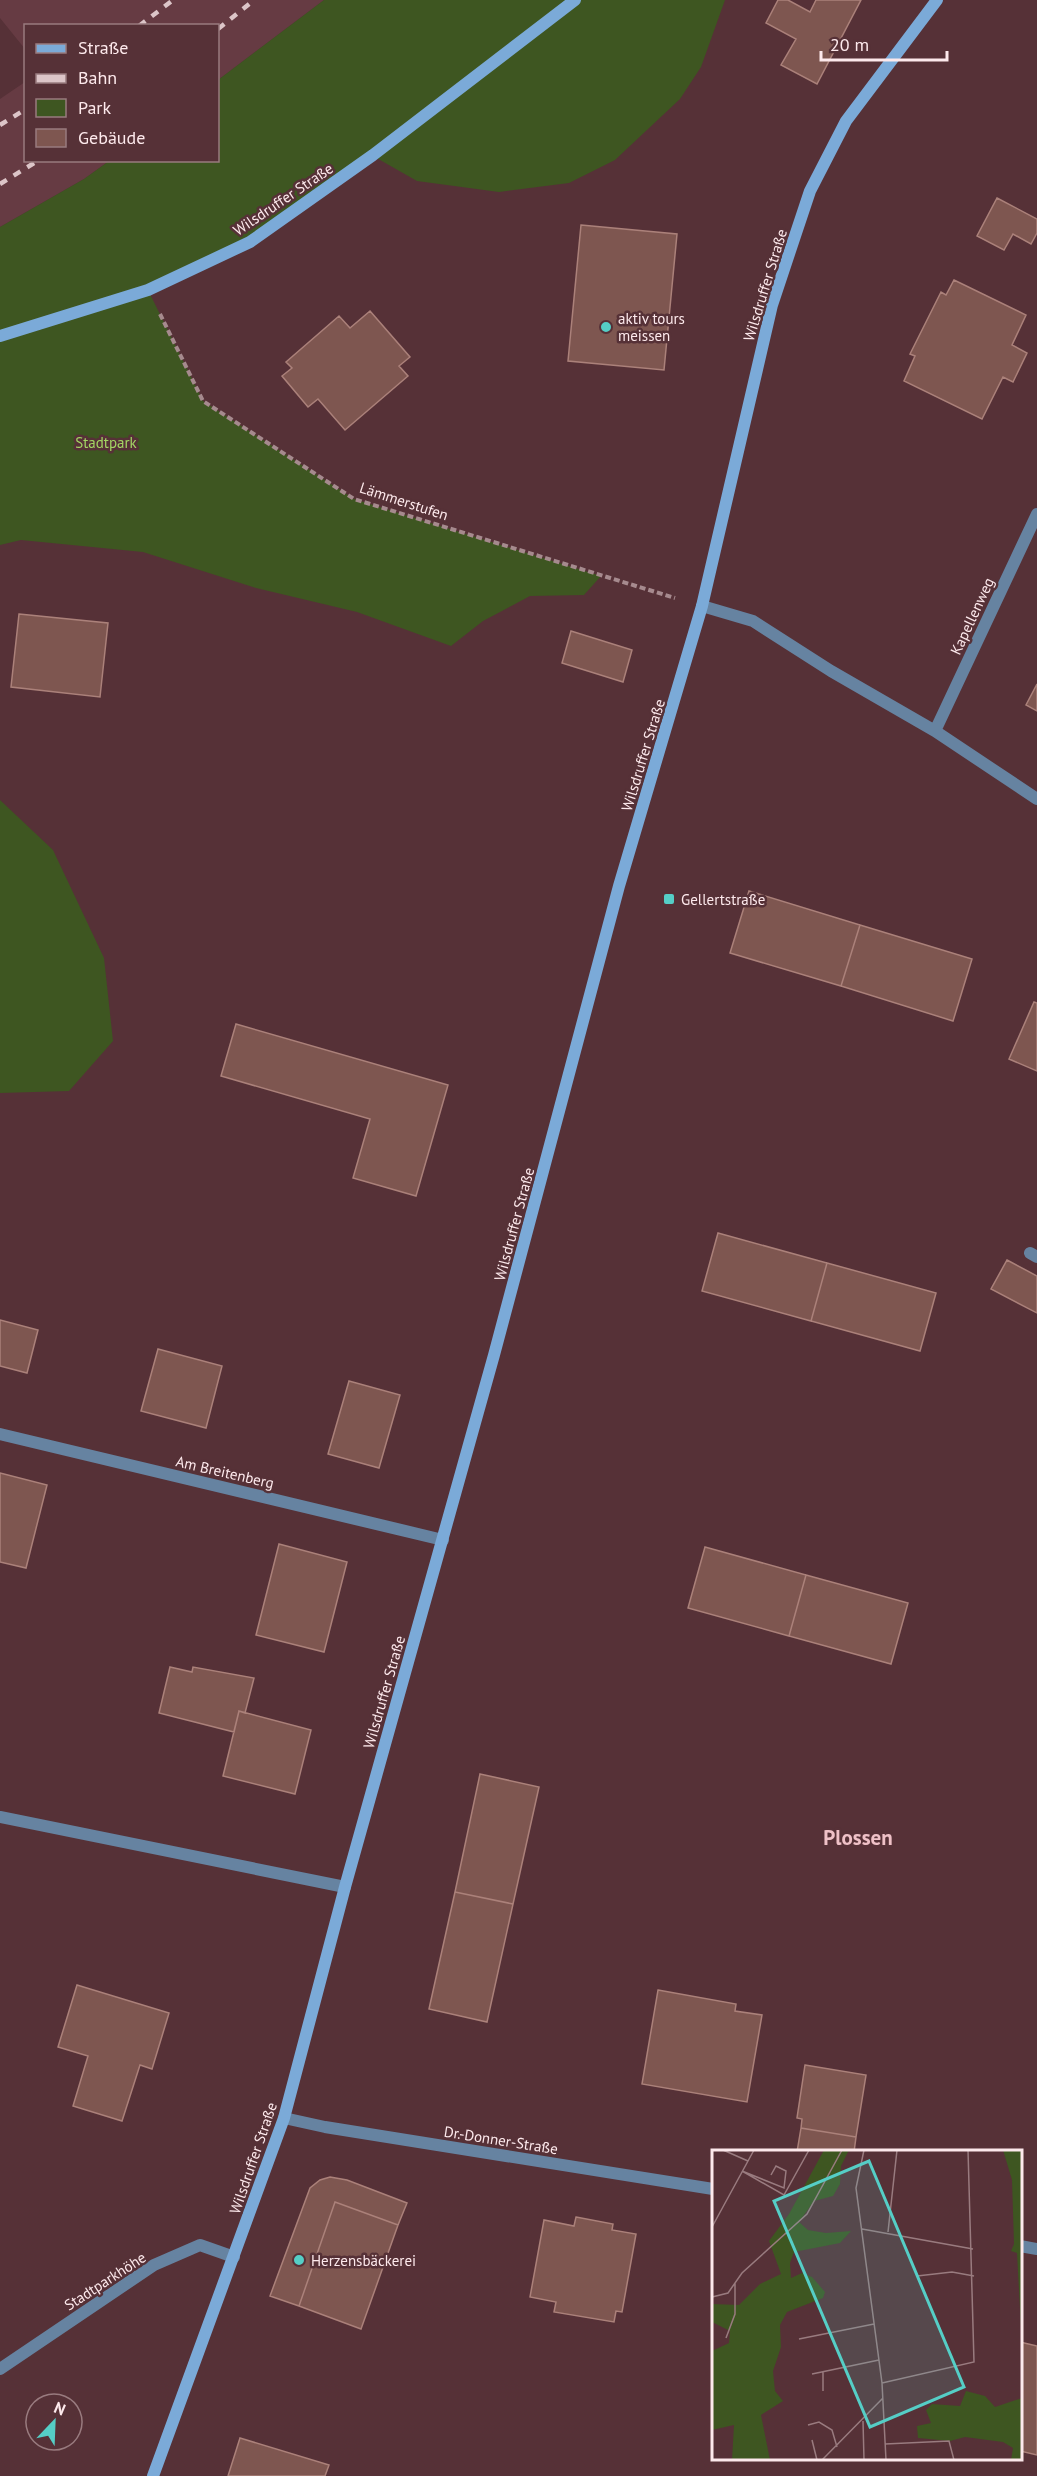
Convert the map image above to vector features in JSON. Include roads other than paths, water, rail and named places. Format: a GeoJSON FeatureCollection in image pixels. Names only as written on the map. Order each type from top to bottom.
{"type":"FeatureCollection","features":[{"type":"Feature","properties":{"kind":"main road","name":"Wilsdruffer Straße"},"geometry":{"type":"LineString","coordinates":[[0,336],[148,290],[250,242],[373,155],[575,0]]}},
{"type":"Feature","properties":{"kind":"main road","name":"Wilsdruffer Straße"},"geometry":{"type":"LineString","coordinates":[[153,2476],[284,2118],[345,1887],[494,1355],[619,886],[702,606],[772,305],[810,191],[846,121],[937,0]]}},
{"type":"Feature","properties":{"kind":"street","name":"Kapellenweg"},"geometry":{"type":"LineString","coordinates":[[935,731],[1037,514]]}},
{"type":"Feature","properties":{"kind":"street"},"geometry":{"type":"LineString","coordinates":[[702,606],[753,621],[831,671],[935,731],[1037,798]]}},
{"type":"Feature","properties":{"kind":"street","name":"Am Breitenberg"},"geometry":{"type":"LineString","coordinates":[[0,1434],[442,1540]]}},
{"type":"Feature","properties":{"kind":"street"},"geometry":{"type":"LineString","coordinates":[[0,1817],[345,1887]]}},
{"type":"Feature","properties":{"kind":"street","name":"Dr.-Donner-Straße"},"geometry":{"type":"LineString","coordinates":[[284,2118],[325,2127],[712,2189]]}},
{"type":"Feature","properties":{"kind":"street","name":"Stadtparkhöhe"},"geometry":{"type":"LineString","coordinates":[[0,2369],[154,2265],[200,2245],[234,2257]]}},
{"type":"Feature","properties":{"kind":"street"},"geometry":{"type":"LineString","coordinates":[[1022,2246],[1037,2249]]}},
{"type":"Feature","properties":{"kind":"railway"},"geometry":{"type":"LineString","coordinates":[[142,24],[173,0]]}},
{"type":"Feature","properties":{"kind":"railway"},"geometry":{"type":"LineString","coordinates":[[219,28],[254,0]]}},
{"type":"Feature","properties":{"kind":"railway"},"geometry":{"type":"LineString","coordinates":[[0,125],[24,110]]}},
{"type":"Feature","properties":{"kind":"railway"},"geometry":{"type":"LineString","coordinates":[[0,184],[36,162]]}},
{"type":"Feature","properties":{"kind":"place","name":"aktiv tours meissen"},"geometry":{"type":"Point","coordinates":[606,327]}},
{"type":"Feature","properties":{"kind":"place","name":"Gellertstraße"},"geometry":{"type":"Point","coordinates":[669,899]}},
{"type":"Feature","properties":{"kind":"place","name":"Herzensbäckerei"},"geometry":{"type":"Point","coordinates":[299,2260]}},
{"type":"Feature","properties":{"kind":"district","name":"Plossen"},"geometry":{"type":"Point","coordinates":[858,1837]}},
{"type":"Feature","properties":{"kind":"park label","name":"Stadtpark"},"geometry":{"type":"Point","coordinates":[106,442]}}]}
